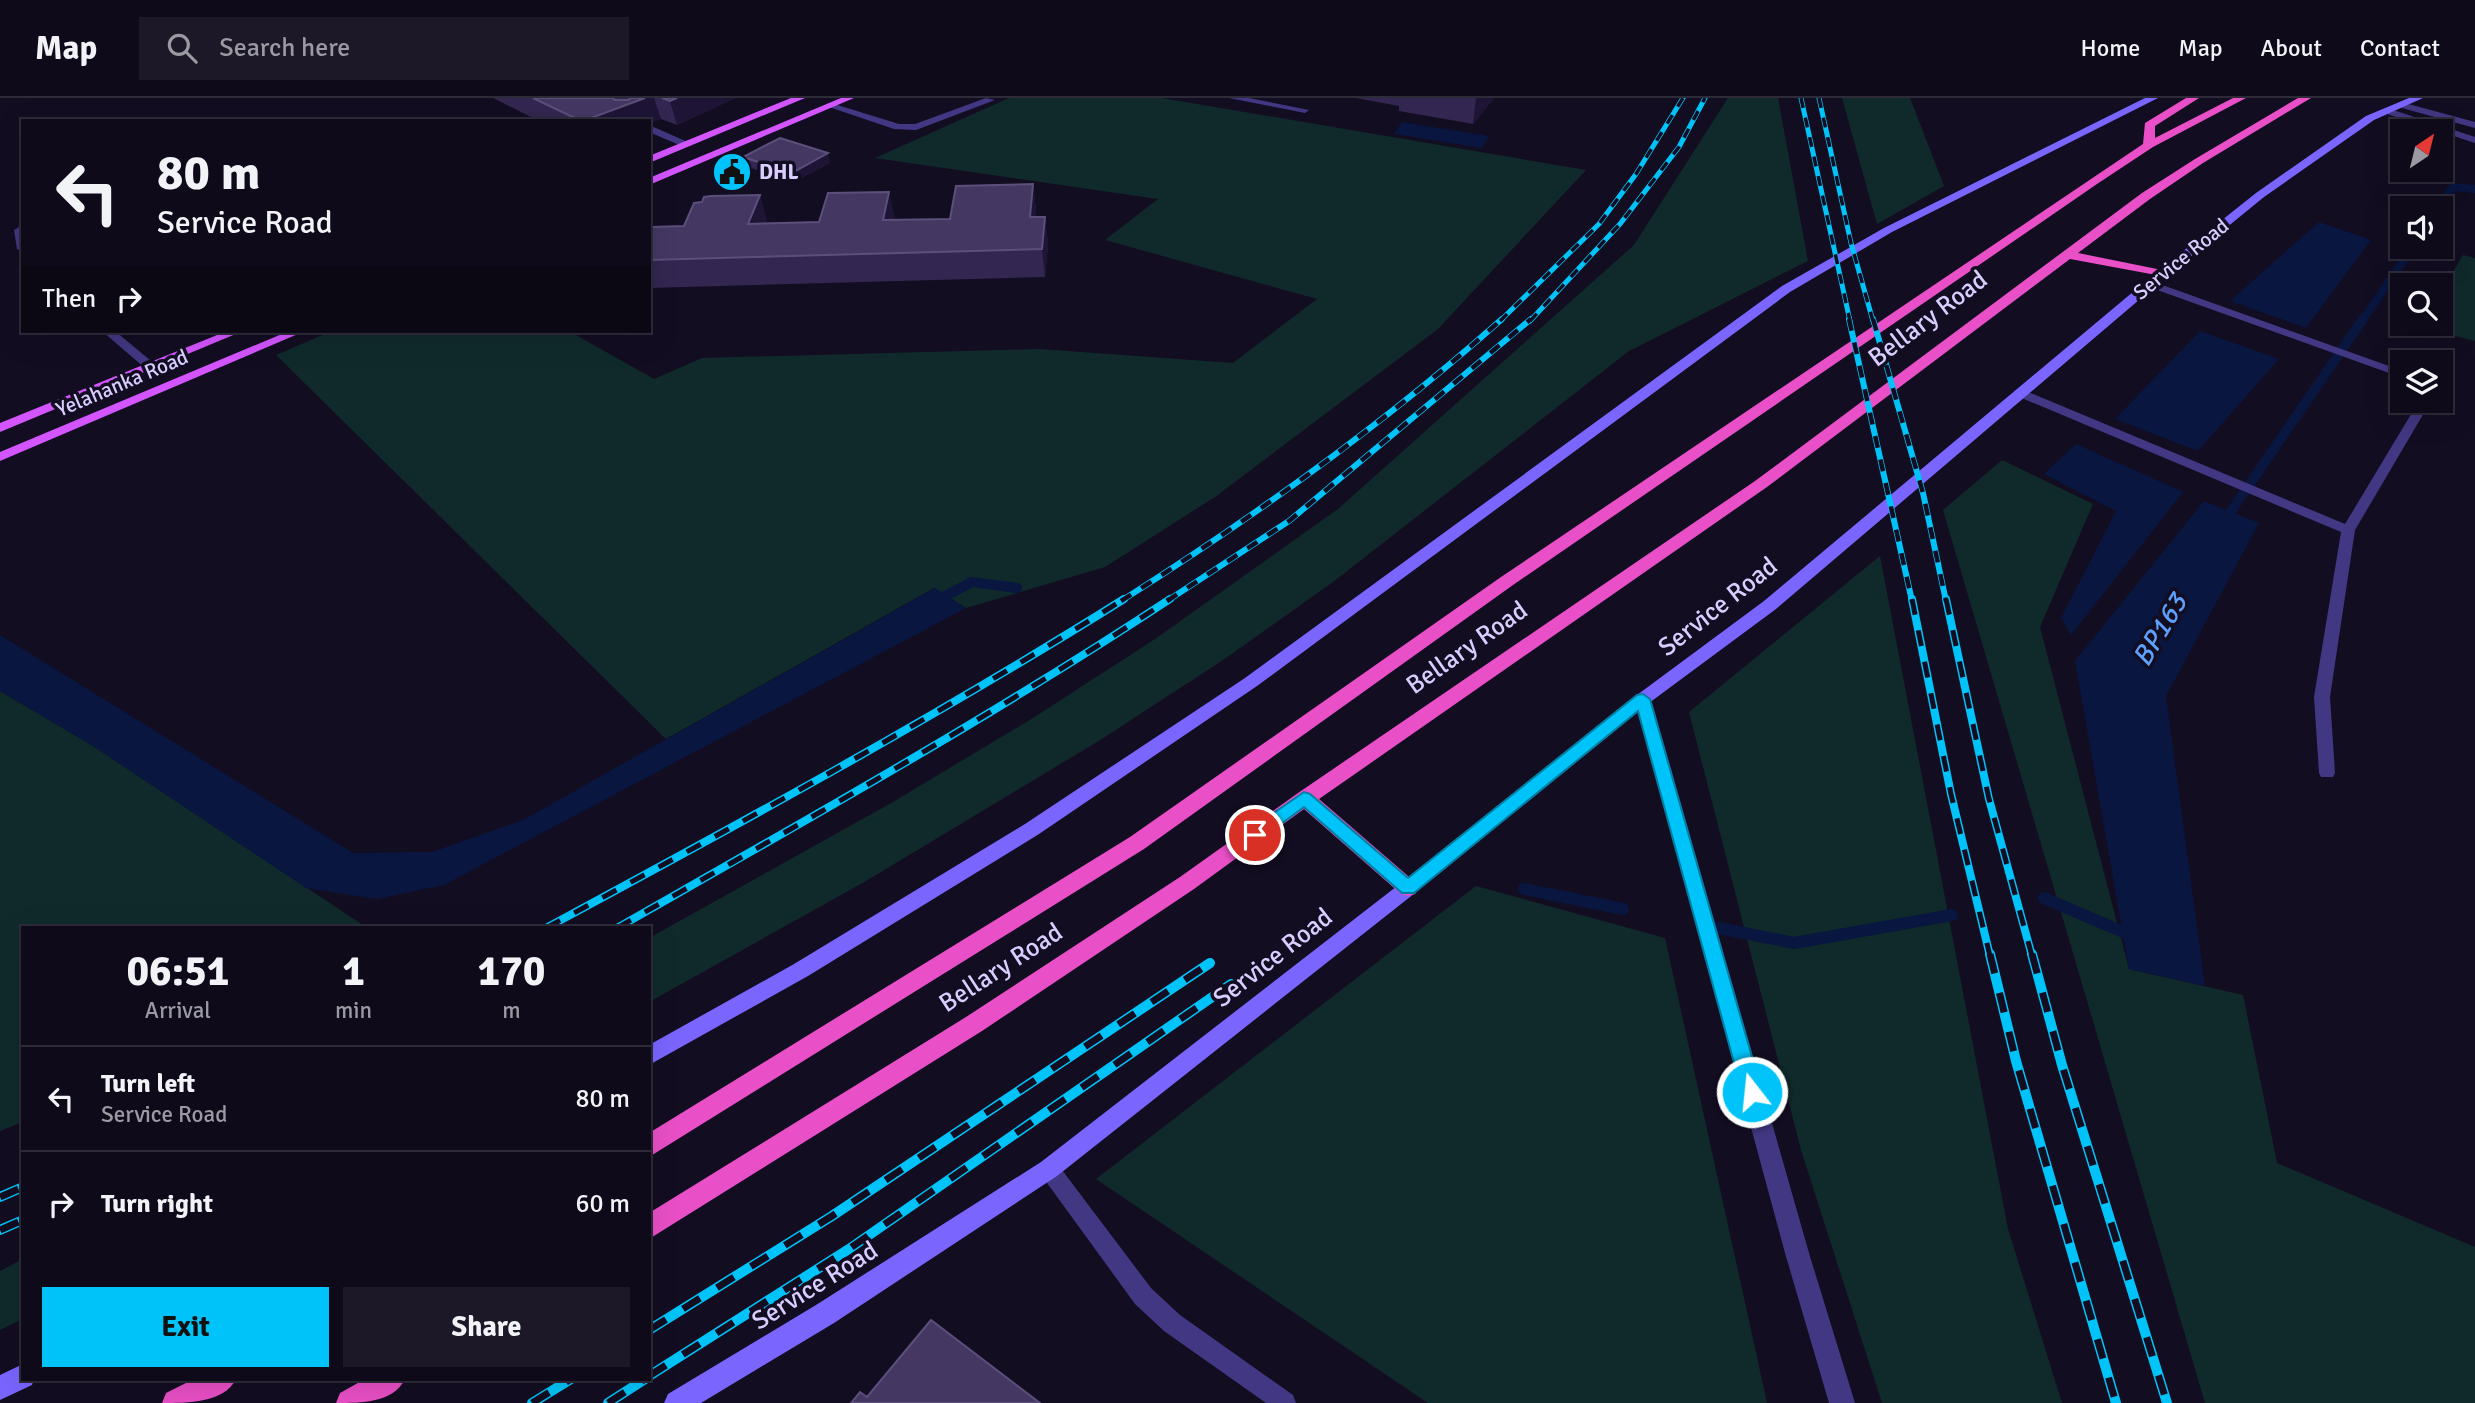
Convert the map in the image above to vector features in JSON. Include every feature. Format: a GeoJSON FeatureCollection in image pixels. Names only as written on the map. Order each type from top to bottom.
{"type":"FeatureCollection","features":[{"type":"Feature","properties":{"kind":"highway"},"geometry":{"type":"LineString","coordinates":[[2149,145],[2149,125],[2194,98]]}},
{"type":"Feature","properties":{"kind":"highway","name":"Bellary Road"},"geometry":{"type":"LineString","coordinates":[[651,1145],[1137,843],[1518,573],[2149,145],[2241,98]]}},
{"type":"Feature","properties":{"kind":"highway","name":"Bellary Road"},"geometry":{"type":"LineString","coordinates":[[651,1226],[974,1024],[1187,883],[1302,800],[1761,484],[2199,161],[2306,98]]}},
{"type":"Feature","properties":{"kind":"highway"},"geometry":{"type":"LineString","coordinates":[[2068,255],[2162,274]]}},
{"type":"Feature","properties":{"kind":"highway"},"geometry":{"type":"LineString","coordinates":[[1302,800],[1408,888]]}},
{"type":"Feature","properties":{"kind":"highway"},"geometry":{"type":"LineString","coordinates":[[176,1403],[218,1381]]}},
{"type":"Feature","properties":{"kind":"highway"},"geometry":{"type":"LineString","coordinates":[[350,1403],[388,1381]]}},
{"type":"Feature","properties":{"kind":"main road"},"geometry":{"type":"LineString","coordinates":[[651,159],[800,98]]}},
{"type":"Feature","properties":{"kind":"main road"},"geometry":{"type":"LineString","coordinates":[[651,182],[849,98]]}},
{"type":"Feature","properties":{"kind":"main road"},"geometry":{"type":"LineString","coordinates":[[651,1055],[801,970],[1032,829],[1239,690],[1786,289],[1900,224],[2153,98]]}},
{"type":"Feature","properties":{"kind":"main road","name":"Service Road"},"geometry":{"type":"LineString","coordinates":[[677,1403],[825,1314],[1049,1169],[1408,888],[1643,699],[1770,605],[2162,274],[2260,195],[2370,118],[2418,98]]}},
{"type":"Feature","properties":{"kind":"main road","name":"Yelahanka Road"},"geometry":{"type":"LineString","coordinates":[[0,428],[232,333]]}},
{"type":"Feature","properties":{"kind":"main road","name":"Yelahanka Road"},"geometry":{"type":"LineString","coordinates":[[6,454],[294,333]]}},
{"type":"Feature","properties":{"kind":"main road"},"geometry":{"type":"LineString","coordinates":[[0,438],[6,454]]}},
{"type":"Feature","properties":{"kind":"main road"},"geometry":{"type":"LineString","coordinates":[[0,1388],[21,1377]]}},
{"type":"Feature","properties":{"kind":"street"},"geometry":{"type":"LineString","coordinates":[[831,106],[898,127],[916,127],[990,100]]}},
{"type":"Feature","properties":{"kind":"street"},"geometry":{"type":"LineString","coordinates":[[110,333],[151,366]]}},
{"type":"Feature","properties":{"kind":"street"},"geometry":{"type":"LineString","coordinates":[[1643,699],[1797,1253],[1842,1403]]}},
{"type":"Feature","properties":{"kind":"lane"},"geometry":{"type":"LineString","coordinates":[[1233,98],[1305,110]]}},
{"type":"Feature","properties":{"kind":"lane"},"geometry":{"type":"LineString","coordinates":[[2401,105],[2475,125]]}},
{"type":"Feature","properties":{"kind":"lane"},"geometry":{"type":"LineString","coordinates":[[2387,111],[2475,140]]}},
{"type":"Feature","properties":{"kind":"lane"},"geometry":{"type":"LineString","coordinates":[[651,131],[687,145]]}},
{"type":"Feature","properties":{"kind":"lane"},"geometry":{"type":"LineString","coordinates":[[2150,285],[2390,371]]}},
{"type":"Feature","properties":{"kind":"lane"},"geometry":{"type":"LineString","coordinates":[[2021,393],[2348,530]]}},
{"type":"Feature","properties":{"kind":"lane"},"geometry":{"type":"LineString","coordinates":[[2327,773],[2322,697],[2348,530],[2418,413]]}},
{"type":"Feature","properties":{"kind":"lane"},"geometry":{"type":"LineString","coordinates":[[1049,1169],[1143,1296],[1172,1323],[1285,1403]]}},
{"type":"Feature","properties":{"kind":"green space"},"geometry":{"type":"Polygon","coordinates":[[[1009,98],[1162,98],[1586,170],[1438,329],[1215,497],[1105,567],[966,608],[934,588],[666,739],[276,355],[327,333],[573,333],[654,379],[702,358],[1040,349],[1233,363],[1317,299],[1105,240],[1158,199],[875,158],[1009,98]]]}},
{"type":"Feature","properties":{"kind":"green space"},"geometry":{"type":"Polygon","coordinates":[[[1728,98],[1778,98],[1808,261],[1629,351],[1333,582],[1226,658],[1102,739],[866,881],[651,1001],[651,937],[893,802],[1033,718],[1155,639],[1338,509],[1634,245],[1728,98]]]}},
{"type":"Feature","properties":{"kind":"green space"},"geometry":{"type":"Polygon","coordinates":[[[1842,98],[1910,98],[1944,186],[1877,224],[1842,98]]]}},
{"type":"Feature","properties":{"kind":"green space"},"geometry":{"type":"Polygon","coordinates":[[[2463,255],[2475,258],[2475,341],[2453,335],[2453,273],[2463,255]]]}},
{"type":"Feature","properties":{"kind":"green space"},"geometry":{"type":"Polygon","coordinates":[[[2002,460],[2093,504],[2040,627],[2129,969],[2243,995],[2277,1163],[2475,1247],[2475,1403],[2205,1403],[1943,510],[2002,460]]]}},
{"type":"Feature","properties":{"kind":"green space"},"geometry":{"type":"Polygon","coordinates":[[[1880,556],[2008,1229],[2062,1403],[1882,1403],[1801,1150],[1689,712],[1880,556]]]}},
{"type":"Feature","properties":{"kind":"green space"},"geometry":{"type":"Polygon","coordinates":[[[0,691],[93,746],[364,926],[21,926],[21,1123],[0,1131],[0,691]]]}},
{"type":"Feature","properties":{"kind":"green space"},"geometry":{"type":"Polygon","coordinates":[[[1476,886],[1665,938],[1767,1403],[1428,1403],[1096,1179],[1476,886]]]}},
{"type":"Feature","properties":{"kind":"green space"},"geometry":{"type":"Polygon","coordinates":[[[21,1260],[21,1320],[0,1330],[0,1271],[21,1260]]]}},
{"type":"Feature","properties":{"kind":"water"},"geometry":{"type":"Polygon","coordinates":[[[1402,122],[1489,136],[1482,148],[1394,134],[1402,122]]]}},
{"type":"Feature","properties":{"kind":"water"},"geometry":{"type":"Polygon","coordinates":[[[2319,222],[2371,240],[2306,328],[2230,301],[2319,222]]]}},
{"type":"Feature","properties":{"kind":"water"},"geometry":{"type":"Polygon","coordinates":[[[2200,331],[2279,359],[2198,451],[2115,419],[2200,331]]]}},
{"type":"Feature","properties":{"kind":"water"},"geometry":{"type":"Polygon","coordinates":[[[2076,444],[2183,492],[2071,635],[2061,618],[2116,511],[2044,474],[2076,444]]]}},
{"type":"Feature","properties":{"kind":"water"},"geometry":{"type":"Polygon","coordinates":[[[2204,501],[2259,523],[2166,696],[2205,986],[2129,969],[2075,661],[2204,501]]]}},
{"type":"Feature","properties":{"kind":"water"},"geometry":{"type":"Polygon","coordinates":[[[935,588],[966,608],[444,885],[377,899],[306,888],[93,746],[0,691],[0,635],[353,853],[432,852],[523,820],[935,588]]]}},
{"type":"Feature","properties":{"kind":"building"},"geometry":{"type":"Polygon","coordinates":[[[533,98],[645,98],[588,119],[577,119],[533,98]]]}},
{"type":"Feature","properties":{"kind":"building"},"geometry":{"type":"Polygon","coordinates":[[[780,138],[828,153],[792,173],[743,157],[780,138]]]}},
{"type":"Feature","properties":{"kind":"building"},"geometry":{"type":"Polygon","coordinates":[[[1033,184],[1030,217],[1045,217],[1042,249],[651,260],[652,227],[684,226],[694,203],[702,202],[704,197],[760,195],[748,224],[819,222],[828,193],[889,192],[883,220],[950,219],[956,186],[1033,184]]]}},
{"type":"Feature","properties":{"kind":"building"},"geometry":{"type":"Polygon","coordinates":[[[931,1320],[1040,1403],[851,1403],[860,1392],[867,1397],[931,1320]]]}},
{"type":"Feature","properties":{"kind":"waterway","name":"BP163"},"geometry":{"type":"LineString","coordinates":[[2447,196],[2453,187],[2475,189]]}},
{"type":"Feature","properties":{"kind":"waterway","name":"BP163"},"geometry":{"type":"LineString","coordinates":[[2362,321],[2405,259]]}},
{"type":"Feature","properties":{"kind":"waterway","name":"BP163"},"geometry":{"type":"LineString","coordinates":[[2223,523],[2363,319]]}},
{"type":"Feature","properties":{"kind":"waterway"},"geometry":{"type":"LineString","coordinates":[[936,601],[972,582],[1017,588]]}},
{"type":"Feature","properties":{"kind":"waterway"},"geometry":{"type":"LineString","coordinates":[[934,602],[939,599]]}},
{"type":"Feature","properties":{"kind":"waterway"},"geometry":{"type":"LineString","coordinates":[[1524,889],[1623,909]]}},
{"type":"Feature","properties":{"kind":"waterway","name":"BP163"},"geometry":{"type":"LineString","coordinates":[[2044,898],[2135,937]]}},
{"type":"Feature","properties":{"kind":"waterway"},"geometry":{"type":"LineString","coordinates":[[1703,925],[1794,943],[1952,915]]}},
{"type":"Feature","properties":{"kind":"railway"},"geometry":{"type":"LineString","coordinates":[[1500,321],[1599,224],[1636,174],[1683,98]]}},
{"type":"Feature","properties":{"kind":"railway"},"geometry":{"type":"LineString","coordinates":[[1530,321],[1620,224],[1679,147],[1705,98]]}},
{"type":"Feature","properties":{"kind":"railway"},"geometry":{"type":"LineString","coordinates":[[1801,98],[1850,321]]}},
{"type":"Feature","properties":{"kind":"railway"},"geometry":{"type":"LineString","coordinates":[[1819,98],[1851,243],[1873,321]]}},
{"type":"Feature","properties":{"kind":"railway"},"geometry":{"type":"LineString","coordinates":[[1121,601],[1317,468],[1411,396],[1502,319]]}},
{"type":"Feature","properties":{"kind":"railway"},"geometry":{"type":"LineString","coordinates":[[1167,601],[1289,521],[1531,319]]}},
{"type":"Feature","properties":{"kind":"railway"},"geometry":{"type":"LineString","coordinates":[[1849,319],[1912,601]]}},
{"type":"Feature","properties":{"kind":"railway"},"geometry":{"type":"LineString","coordinates":[[1873,319],[1923,493],[1946,601]]}},
{"type":"Feature","properties":{"kind":"railway"},"geometry":{"type":"LineString","coordinates":[[550,926],[910,727],[1124,599]]}},
{"type":"Feature","properties":{"kind":"railway"},"geometry":{"type":"LineString","coordinates":[[620,926],[965,727],[1170,599]]}},
{"type":"Feature","properties":{"kind":"railway"},"geometry":{"type":"LineString","coordinates":[[1912,599],[1951,794],[1990,956]]}},
{"type":"Feature","properties":{"kind":"railway"},"geometry":{"type":"LineString","coordinates":[[1946,599],[1989,799],[2032,956]]}},
{"type":"Feature","properties":{"kind":"railway"},"geometry":{"type":"LineString","coordinates":[[1990,954],[2016,1061],[2116,1403]]}},
{"type":"Feature","properties":{"kind":"railway"},"geometry":{"type":"LineString","coordinates":[[2032,954],[2062,1065],[2167,1403]]}},
{"type":"Feature","properties":{"kind":"railway"},"geometry":{"type":"LineString","coordinates":[[651,1329],[832,1216],[1210,963]]}},
{"type":"Feature","properties":{"kind":"railway"},"geometry":{"type":"LineString","coordinates":[[651,1375],[849,1249],[1231,984]]}},
{"type":"Feature","properties":{"kind":"railway"},"geometry":{"type":"LineString","coordinates":[[0,1197],[21,1188]]}},
{"type":"Feature","properties":{"kind":"railway"},"geometry":{"type":"LineString","coordinates":[[0,1230],[21,1221]]}},
{"type":"Feature","properties":{"kind":"railway"},"geometry":{"type":"LineString","coordinates":[[532,1403],[568,1381]]}},
{"type":"Feature","properties":{"kind":"railway"},"geometry":{"type":"LineString","coordinates":[[608,1403],[642,1381]]}},
{"type":"Feature","properties":{"kind":"place","name":"DHL"},"geometry":{"type":"Point","coordinates":[732,172]}},
{"type":"Feature","properties":{"kind":"route"},"geometry":{"type":"LineString","coordinates":[[1255,835],[1304,798],[1408,888],[1643,699],[1752,1092]]}}]}
